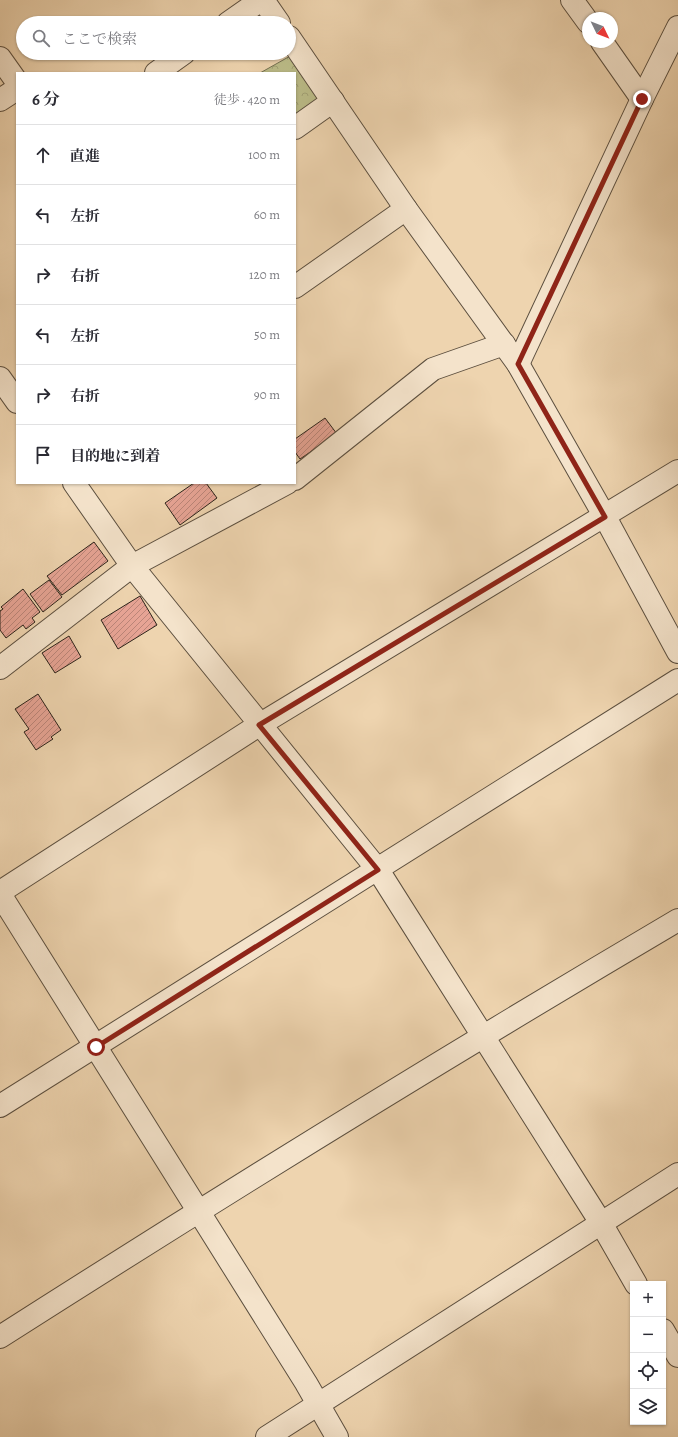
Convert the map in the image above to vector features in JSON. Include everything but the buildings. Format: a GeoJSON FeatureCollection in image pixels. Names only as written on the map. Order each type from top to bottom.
{"type":"FeatureCollection","features":[{"type":"Feature","properties":{"kind":"street"},"geometry":{"type":"LineString","coordinates":[[238,16],[262,0],[274,16]]}},
{"type":"Feature","properties":{"kind":"street"},"geometry":{"type":"LineString","coordinates":[[572,0],[582,14]]}},
{"type":"Feature","properties":{"kind":"street"},"geometry":{"type":"LineString","coordinates":[[518,364],[642,99],[678,27]]}},
{"type":"Feature","properties":{"kind":"street"},"geometry":{"type":"LineString","coordinates":[[296,47],[406,209],[518,364],[605,517],[678,652]]}},
{"type":"Feature","properties":{"kind":"street"},"geometry":{"type":"LineString","coordinates":[[606,48],[642,99]]}},
{"type":"Feature","properties":{"kind":"street"},"geometry":{"type":"LineString","coordinates":[[0,58],[16,81]]}},
{"type":"Feature","properties":{"kind":"street"},"geometry":{"type":"LineString","coordinates":[[157,72],[174,60]]}},
{"type":"Feature","properties":{"kind":"street"},"geometry":{"type":"LineString","coordinates":[[0,100],[16,90]]}},
{"type":"Feature","properties":{"kind":"street"},"geometry":{"type":"LineString","coordinates":[[296,127],[334,101]]}},
{"type":"Feature","properties":{"kind":"street"},"geometry":{"type":"LineString","coordinates":[[296,286],[406,209]]}},
{"type":"Feature","properties":{"kind":"street"},"geometry":{"type":"LineString","coordinates":[[296,478],[434,369],[504,344]]}},
{"type":"Feature","properties":{"kind":"street"},"geometry":{"type":"LineString","coordinates":[[0,378],[16,401]]}},
{"type":"Feature","properties":{"kind":"street"},"geometry":{"type":"LineString","coordinates":[[337,1437],[319,1404],[0,893],[259,725],[605,517],[678,471]]}},
{"type":"Feature","properties":{"kind":"street"},"geometry":{"type":"LineString","coordinates":[[75,484],[132,566],[259,725],[378,870],[601,1223],[634,1281]]}},
{"type":"Feature","properties":{"kind":"street"},"geometry":{"type":"LineString","coordinates":[[0,668],[132,566],[285,484]]}},
{"type":"Feature","properties":{"kind":"street"},"geometry":{"type":"LineString","coordinates":[[0,1106],[378,870],[678,680]]}},
{"type":"Feature","properties":{"kind":"street"},"geometry":{"type":"LineString","coordinates":[[0,1337],[198,1211],[482,1035],[678,920]]}},
{"type":"Feature","properties":{"kind":"street"},"geometry":{"type":"LineString","coordinates":[[267,1437],[678,1174]]}},
{"type":"Feature","properties":{"kind":"street"},"geometry":{"type":"LineString","coordinates":[[666,1335],[678,1356]]}},
{"type":"Feature","properties":{"kind":"green space"},"geometry":{"type":"Polygon","coordinates":[[[283,60],[295,60],[323,103],[296,123],[296,72],[262,72],[283,60]]]}},
{"type":"Feature","properties":{"kind":"route"},"geometry":{"type":"LineString","coordinates":[[96,1047],[378,870],[259,725],[605,517],[518,364],[642,99]]}}]}
